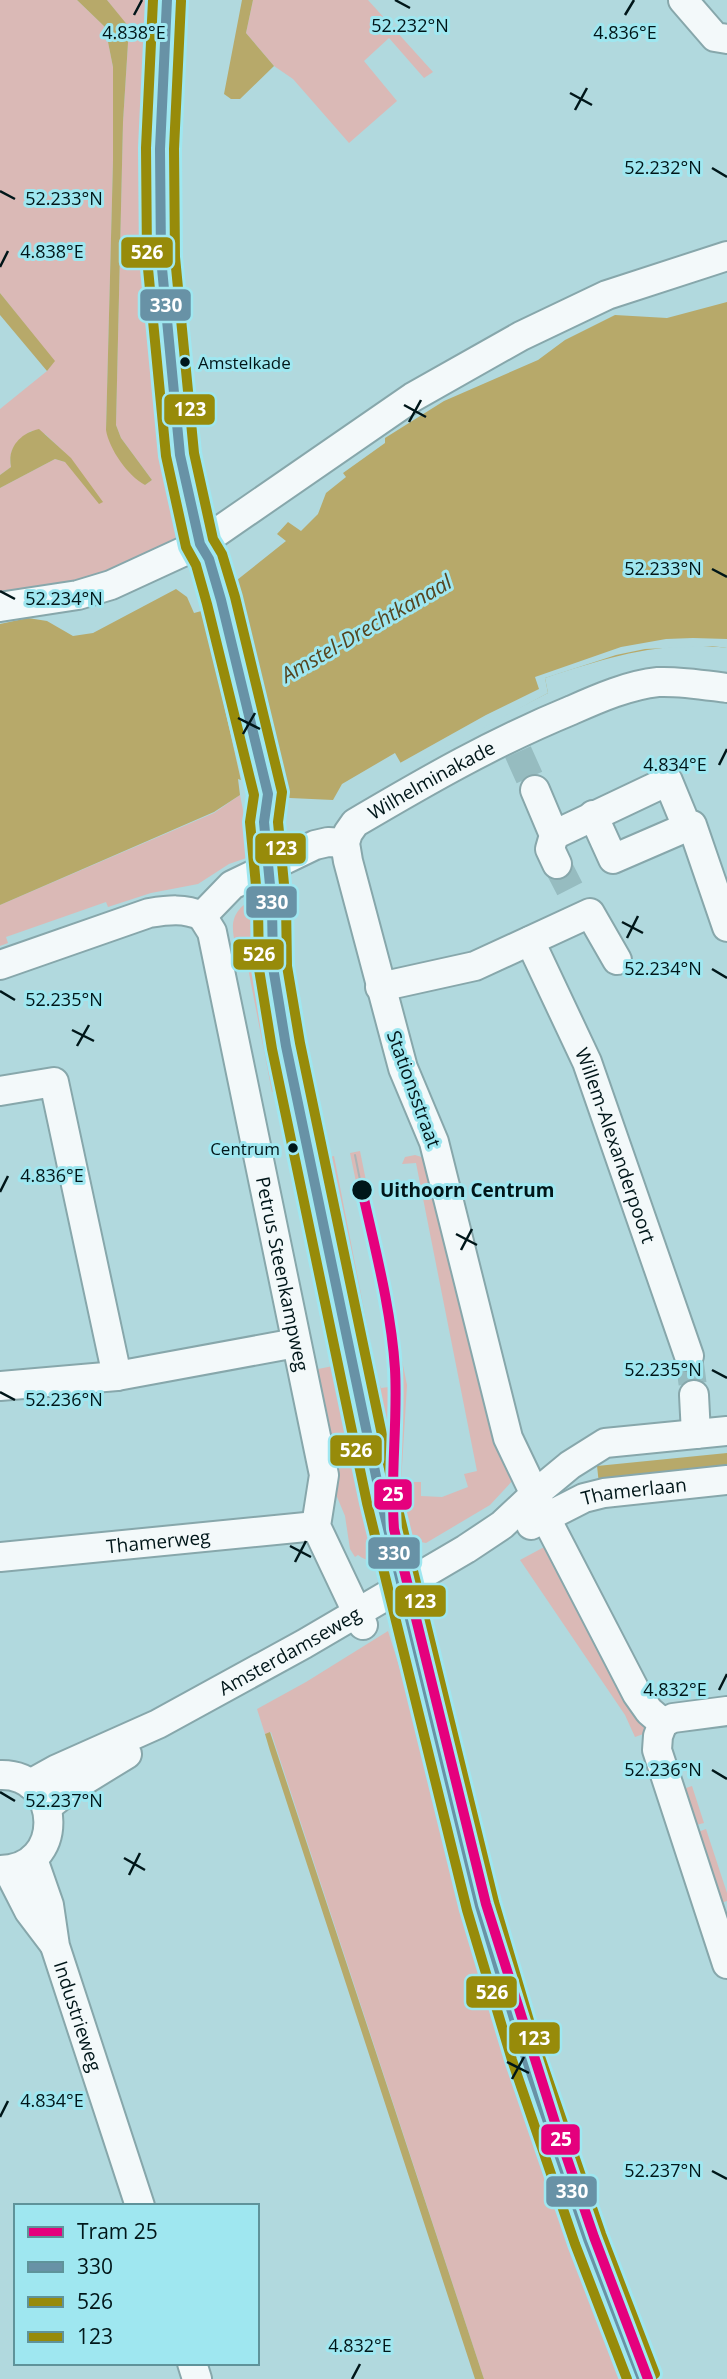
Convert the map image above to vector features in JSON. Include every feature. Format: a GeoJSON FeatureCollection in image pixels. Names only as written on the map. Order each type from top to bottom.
{"type":"FeatureCollection","features":[{"type":"Feature","properties":{"kind":"street"},"geometry":{"type":"LineString","coordinates":[[683,0],[715,37],[727,39]]}},
{"type":"Feature","properties":{"kind":"street"},"geometry":{"type":"LineString","coordinates":[[0,607],[78,595],[111,585],[201,544],[413,397],[522,336],[607,295],[727,256]]}},
{"type":"Feature","properties":{"kind":"street","name":"Wilhelminakade"},"geometry":{"type":"LineString","coordinates":[[345,843],[355,823],[477,752],[514,745],[600,698],[640,685],[689,682],[727,688]]}},
{"type":"Feature","properties":{"kind":"street"},"geometry":{"type":"LineString","coordinates":[[554,835],[668,781],[687,827]]}},
{"type":"Feature","properties":{"kind":"street"},"geometry":{"type":"LineString","coordinates":[[535,790],[554,835],[550,849],[557,864]]}},
{"type":"Feature","properties":{"kind":"street"},"geometry":{"type":"LineString","coordinates":[[593,815],[613,859],[691,825],[726,920]]}},
{"type":"Feature","properties":{"kind":"street"},"geometry":{"type":"LineString","coordinates":[[0,965],[149,913],[173,909],[202,916],[232,885],[315,845],[328,842],[345,843]]}},
{"type":"Feature","properties":{"kind":"street","name":"Stationsstraat"},"geometry":{"type":"LineString","coordinates":[[345,843],[403,1068],[434,1142],[508,1438],[637,1694],[649,1711],[663,1723]]}},
{"type":"Feature","properties":{"kind":"street"},"geometry":{"type":"LineString","coordinates":[[380,987],[475,966],[530,941],[579,908],[590,913],[617,960]]}},
{"type":"Feature","properties":{"kind":"street","name":"Petrus Steenkampweg"},"geometry":{"type":"LineString","coordinates":[[202,916],[212,932],[324,1475],[316,1526]]}},
{"type":"Feature","properties":{"kind":"street","name":"Willem-Alexanderpoort"},"geometry":{"type":"LineString","coordinates":[[530,941],[587,1062],[690,1356]]}},
{"type":"Feature","properties":{"kind":"street"},"geometry":{"type":"LineString","coordinates":[[0,1091],[54,1082],[117,1376]]}},
{"type":"Feature","properties":{"kind":"street"},"geometry":{"type":"LineString","coordinates":[[0,1385],[117,1376],[296,1343]]}},
{"type":"Feature","properties":{"kind":"street"},"geometry":{"type":"LineString","coordinates":[[694,1395],[696,1434]]}},
{"type":"Feature","properties":{"kind":"street","name":"Amsterdamseweg"},"geometry":{"type":"LineString","coordinates":[[47,1807],[116,1760],[212,1710],[502,1525],[540,1505],[570,1465],[605,1443],[727,1431]]}},
{"type":"Feature","properties":{"kind":"street","name":"Thamerlaan"},"geometry":{"type":"LineString","coordinates":[[540,1505],[584,1499],[604,1493],[727,1480]]}},
{"type":"Feature","properties":{"kind":"street"},"geometry":{"type":"LineString","coordinates":[[316,1526],[360,1618]]}},
{"type":"Feature","properties":{"kind":"street","name":"Thamerweg"},"geometry":{"type":"LineString","coordinates":[[0,1557],[316,1526]]}},
{"type":"Feature","properties":{"kind":"street","name":"Amsterdamseweg"},"geometry":{"type":"LineString","coordinates":[[30,1784],[57,1769],[158,1724],[360,1618]]}},
{"type":"Feature","properties":{"kind":"street"},"geometry":{"type":"LineString","coordinates":[[727,1712],[673,1718],[663,1723],[657,1750],[727,1964]]}},
{"type":"Feature","properties":{"kind":"street"},"geometry":{"type":"LineString","coordinates":[[0,1775],[18,1778],[30,1784],[40,1794],[50,1821],[42,1848],[14,1866]]}},
{"type":"Feature","properties":{"kind":"street","name":"Industrieweg"},"geometry":{"type":"LineString","coordinates":[[14,1866],[49,1905],[55,1946],[140,2204]]}},
{"type":"Feature","properties":{"kind":"shaded area"},"geometry":{"type":"Polygon","coordinates":[[[0,0],[77,0],[105,27],[113,67],[106,430],[145,485],[152,480],[121,438],[116,425],[123,122],[129,28],[107,0],[155,0],[150,259],[164,428],[158,432],[160,458],[177,537],[101,577],[0,593],[0,488],[55,459],[65,462],[64,452],[45,434],[31,431],[14,446],[11,467],[0,475],[0,409],[47,371],[54,361],[0,293],[0,0]]]}},
{"type":"Feature","properties":{"kind":"shaded area"},"geometry":{"type":"Polygon","coordinates":[[[253,0],[368,0],[433,72],[424,78],[389,38],[364,61],[397,101],[349,143],[293,79],[274,66],[246,33],[253,0]]]}},
{"type":"Feature","properties":{"kind":"shaded area"},"geometry":{"type":"Polygon","coordinates":[[[240,795],[252,856],[229,864],[198,884],[151,893],[108,907],[106,902],[6,937],[8,943],[0,946],[0,905],[214,813],[240,795]]]}},
{"type":"Feature","properties":{"kind":"shaded area"},"geometry":{"type":"Polygon","coordinates":[[[258,896],[266,1002],[284,1092],[278,1093],[272,1092],[247,963],[239,963],[233,932],[235,916],[239,909],[258,896]]]}},
{"type":"Feature","properties":{"kind":"shaded area"},"geometry":{"type":"Polygon","coordinates":[[[360,1151],[407,1385],[401,1483],[403,1514],[397,1516],[366,1385],[321,1159],[334,1156],[378,1381],[381,1388],[389,1387],[388,1379],[391,1378],[383,1312],[350,1153],[360,1151]]]}},
{"type":"Feature","properties":{"kind":"shaded area"},"geometry":{"type":"Polygon","coordinates":[[[415,1155],[428,1159],[515,1478],[490,1505],[426,1543],[415,1541],[406,1524],[405,1496],[411,1496],[413,1482],[421,1482],[421,1496],[442,1497],[468,1487],[464,1474],[477,1471],[416,1163],[402,1164],[405,1157],[415,1155]]]}},
{"type":"Feature","properties":{"kind":"shaded area"},"geometry":{"type":"Polygon","coordinates":[[[298,1163],[350,1420],[377,1530],[372,1533],[378,1558],[372,1560],[358,1555],[355,1557],[350,1549],[345,1516],[330,1480],[308,1371],[333,1366],[291,1164],[298,1163]]]}},
{"type":"Feature","properties":{"kind":"shaded area"},"geometry":{"type":"Polygon","coordinates":[[[546,1546],[649,1732],[635,1737],[625,1715],[520,1560],[546,1546]]]}},
{"type":"Feature","properties":{"kind":"shaded area"},"geometry":{"type":"Polygon","coordinates":[[[388,1631],[421,1735],[468,1916],[503,2032],[592,2297],[624,2379],[484,2379],[271,1732],[265,1734],[257,1709],[388,1631]]]}},
{"type":"Feature","properties":{"kind":"shaded area"},"geometry":{"type":"Polygon","coordinates":[[[692,1786],[704,1823],[696,1825],[683,1789],[692,1786]]]}},
{"type":"Feature","properties":{"kind":"shaded area"},"geometry":{"type":"Polygon","coordinates":[[[706,1829],[727,1893],[727,1901],[721,1903],[698,1832],[706,1829]]]}},
{"type":"Feature","properties":{"kind":"water"},"geometry":{"type":"Polygon","coordinates":[[[77,0],[107,0],[129,27],[123,122],[116,425],[121,438],[152,480],[145,485],[120,461],[106,430],[113,67],[105,27],[77,0]]]}},
{"type":"Feature","properties":{"kind":"water"},"geometry":{"type":"Polygon","coordinates":[[[242,0],[253,0],[246,33],[274,66],[240,99],[231,99],[224,94],[242,0]]]}},
{"type":"Feature","properties":{"kind":"water"},"geometry":{"type":"Polygon","coordinates":[[[0,293],[55,361],[47,371],[0,315],[0,293]]]}},
{"type":"Feature","properties":{"kind":"water","name":"Amstel-Drechtkanaal"},"geometry":{"type":"Polygon","coordinates":[[[727,302],[727,648],[680,646],[634,652],[545,678],[548,693],[403,767],[395,753],[342,784],[333,800],[290,798],[238,779],[240,795],[214,812],[0,905],[0,624],[28,618],[47,621],[73,636],[93,633],[176,589],[187,597],[194,613],[224,605],[220,584],[237,580],[286,541],[277,534],[288,522],[301,531],[318,514],[326,493],[346,477],[343,473],[385,443],[385,438],[444,401],[538,360],[565,340],[615,315],[667,318],[727,302]]]}},
{"type":"Feature","properties":{"kind":"water"},"geometry":{"type":"Polygon","coordinates":[[[39,429],[71,458],[103,502],[99,504],[65,462],[55,459],[0,488],[0,475],[11,467],[13,447],[26,434],[39,429]]]}},
{"type":"Feature","properties":{"kind":"water"},"geometry":{"type":"Polygon","coordinates":[[[727,1453],[727,1471],[599,1484],[597,1466],[727,1453]]]}},
{"type":"Feature","properties":{"kind":"water"},"geometry":{"type":"Polygon","coordinates":[[[270,1732],[484,2379],[475,2379],[270,1751],[265,1734],[270,1732]]]}},
{"type":"Feature","properties":{"kind":"pier"},"geometry":{"type":"Polygon","coordinates":[[[228,599],[275,796],[242,785],[202,607],[228,599]]]}},
{"type":"Feature","properties":{"kind":"pier"},"geometry":{"type":"Polygon","coordinates":[[[666,639],[727,639],[727,648],[712,646],[645,649],[616,655],[545,678],[548,693],[404,770],[400,763],[539,689],[535,677],[621,647],[666,639]]]}},
{"type":"Feature","properties":{"kind":"tunnel"},"geometry":{"type":"LineString","coordinates":[[518,752],[535,790]]}},
{"type":"Feature","properties":{"kind":"tunnel"},"geometry":{"type":"LineString","coordinates":[[557,864],[575,899]]}},
{"type":"Feature","properties":{"kind":"tunnel"},"geometry":{"type":"LineString","coordinates":[[689,1356],[694,1395]]}},
{"type":"Feature","properties":{"kind":"tram line"},"geometry":{"type":"LineString","coordinates":[[355,1155],[362,1190]]}},
{"type":"Feature","properties":{"kind":"tram line"},"geometry":{"type":"LineString","coordinates":[[329,1159],[337,1200]]}},
{"type":"Feature","properties":{"kind":"tram line","name":"25"},"geometry":{"type":"LineString","coordinates":[[362,1190],[382,1279],[393,1346],[396,1389],[394,1529],[486,1904],[558,2132],[594,2237],[648,2379]]}},
{"type":"Feature","properties":{"kind":"transit line","name":"526"},"geometry":{"type":"LineString","coordinates":[[153,0],[146,148],[147,258],[166,456],[186,547],[196,565],[207,604],[254,795],[250,822],[258,907],[259,969],[272,1049],[367,1503],[467,1910],[512,2060],[575,2244],[627,2379]]}},
{"type":"Feature","properties":{"kind":"transit line","name":"330"},"geometry":{"type":"LineString","coordinates":[[167,0],[160,149],[161,258],[180,455],[200,544],[209,559],[221,600],[268,794],[264,822],[272,906],[273,967],[286,1046],[381,1500],[480,1906],[525,2055],[588,2239],[642,2379]]}},
{"type":"Feature","properties":{"kind":"transit line","name":"123"},"geometry":{"type":"LineString","coordinates":[[181,1],[174,149],[175,257],[194,453],[213,539],[222,554],[235,597],[282,792],[278,822],[286,905],[287,966],[300,1043],[395,1497],[494,1902],[538,2051],[601,2234],[655,2374]]}},
{"type":"Feature","properties":{"kind":"place","name":"Amstelkade"},"geometry":{"type":"Point","coordinates":[185,362]}},
{"type":"Feature","properties":{"kind":"place","name":"Centrum"},"geometry":{"type":"Point","coordinates":[293,1148]}},
{"type":"Feature","properties":{"kind":"place","name":"Uithoorn Centrum"},"geometry":{"type":"Point","coordinates":[362,1190]}}]}
